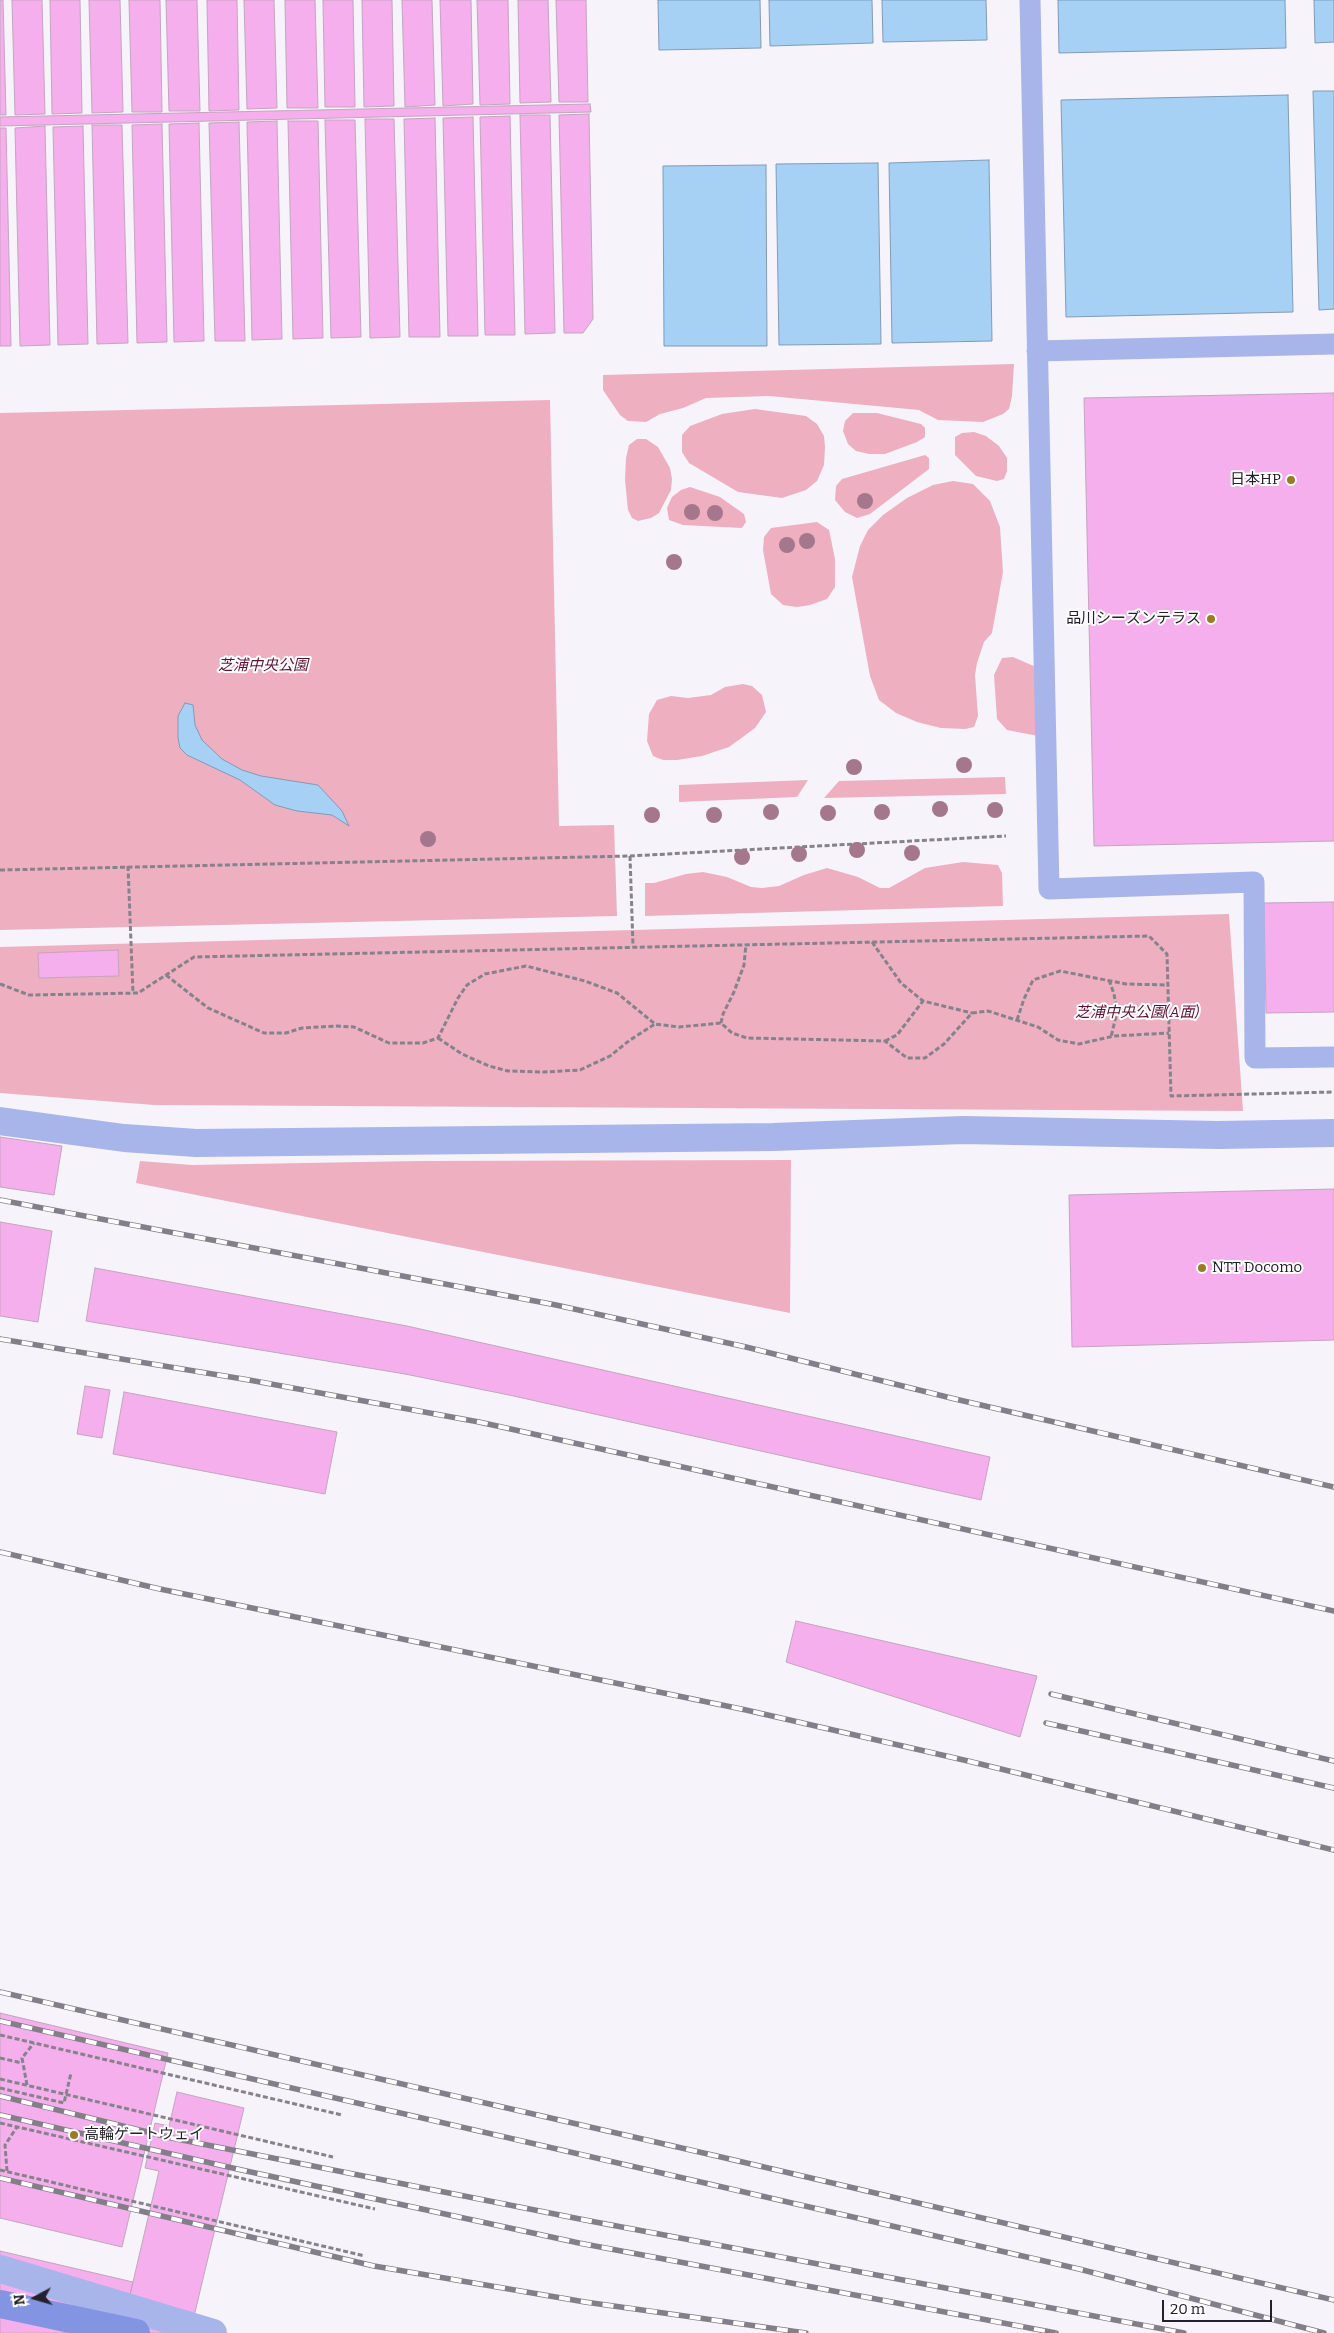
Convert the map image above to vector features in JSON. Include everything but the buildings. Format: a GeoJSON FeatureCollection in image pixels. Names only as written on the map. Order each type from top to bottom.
{"type":"FeatureCollection","features":[{"type":"Feature","properties":{"kind":"street"},"geometry":{"type":"LineString","coordinates":[[0,1121],[124,1138],[196,1142],[772,1137],[963,1130],[1218,1136],[1334,1133]]}},
{"type":"Feature","properties":{"kind":"street"},"geometry":{"type":"LineString","coordinates":[[0,2269],[213,2333]]}},
{"type":"Feature","properties":{"kind":"street"},"geometry":{"type":"LineString","coordinates":[[0,2304],[136,2333]]}},
{"type":"Feature","properties":{"kind":"lane"},"geometry":{"type":"LineString","coordinates":[[1030,0],[1049,889],[1254,882],[1255,1058],[1334,1057]]}},
{"type":"Feature","properties":{"kind":"lane"},"geometry":{"type":"LineString","coordinates":[[1038,351],[1334,344]]}},
{"type":"Feature","properties":{"kind":"path"},"geometry":{"type":"LineString","coordinates":[[0,870],[630,856],[1006,836]]}},
{"type":"Feature","properties":{"kind":"path"},"geometry":{"type":"LineString","coordinates":[[630,856],[633,946]]}},
{"type":"Feature","properties":{"kind":"path"},"geometry":{"type":"LineString","coordinates":[[128,866],[133,993]]}},
{"type":"Feature","properties":{"kind":"path"},"geometry":{"type":"LineString","coordinates":[[0,984],[29,995],[138,993],[194,957],[1148,936],[1167,954],[1172,1096],[1334,1092]]}},
{"type":"Feature","properties":{"kind":"path"},"geometry":{"type":"LineString","coordinates":[[871,942],[901,983],[923,1001],[972,1013],[988,1011],[1038,1027],[1058,1040],[1078,1044],[1111,1037],[1169,1033]]}},
{"type":"Feature","properties":{"kind":"path"},"geometry":{"type":"LineString","coordinates":[[721,1023],[744,964],[746,944]]}},
{"type":"Feature","properties":{"kind":"path"},"geometry":{"type":"LineString","coordinates":[[166,975],[208,1008],[264,1033],[286,1033],[302,1028],[336,1026],[354,1028],[389,1043],[423,1043],[438,1038],[458,998],[467,985],[485,974],[526,966],[569,976],[617,993],[655,1024],[679,1027],[721,1023],[732,1033],[747,1038],[885,1041],[897,1035],[923,1001]]}},
{"type":"Feature","properties":{"kind":"path"},"geometry":{"type":"LineString","coordinates":[[1017,1020],[1033,980],[1060,971],[1126,984],[1168,985]]}},
{"type":"Feature","properties":{"kind":"path"},"geometry":{"type":"LineString","coordinates":[[1109,980],[1117,1012],[1111,1037]]}},
{"type":"Feature","properties":{"kind":"path"},"geometry":{"type":"LineString","coordinates":[[885,1041],[907,1058],[924,1058],[944,1044],[972,1013]]}},
{"type":"Feature","properties":{"kind":"path"},"geometry":{"type":"LineString","coordinates":[[438,1038],[462,1054],[489,1066],[508,1071],[580,1070],[610,1056],[655,1024]]}},
{"type":"Feature","properties":{"kind":"path"},"geometry":{"type":"LineString","coordinates":[[0,2035],[342,2115]]}},
{"type":"Feature","properties":{"kind":"path"},"geometry":{"type":"LineString","coordinates":[[27,2086],[22,2058],[34,2043]]}},
{"type":"Feature","properties":{"kind":"path"},"geometry":{"type":"LineString","coordinates":[[0,2058],[22,2063]]}},
{"type":"Feature","properties":{"kind":"path"},"geometry":{"type":"LineString","coordinates":[[0,2088],[64,2102],[71,2073]]}},
{"type":"Feature","properties":{"kind":"path"},"geometry":{"type":"LineString","coordinates":[[0,2079],[333,2157]]}},
{"type":"Feature","properties":{"kind":"path"},"geometry":{"type":"LineString","coordinates":[[0,2123],[376,2209]]}},
{"type":"Feature","properties":{"kind":"path"},"geometry":{"type":"LineString","coordinates":[[8,2171],[5,2145],[17,2127]]}},
{"type":"Feature","properties":{"kind":"path"},"geometry":{"type":"LineString","coordinates":[[0,2144],[5,2145]]}},
{"type":"Feature","properties":{"kind":"path"},"geometry":{"type":"LineString","coordinates":[[0,2170],[364,2256]]}},
{"type":"Feature","properties":{"kind":"green space"},"geometry":{"type":"Polygon","coordinates":[[[1014,364],[1012,396],[1009,409],[1003,414],[983,422],[938,420],[919,410],[769,396],[706,398],[683,408],[660,414],[646,422],[628,421],[620,415],[603,390],[603,375],[1014,364]]]}},
{"type":"Feature","properties":{"kind":"green space","name":"芝浦中央公園"},"geometry":{"type":"Polygon","coordinates":[[[550,400],[559,826],[614,825],[617,916],[0,930],[0,413],[550,400]]]}},
{"type":"Feature","properties":{"kind":"green space"},"geometry":{"type":"Polygon","coordinates":[[[755,409],[806,416],[817,424],[824,436],[824,465],[817,481],[806,490],[782,498],[738,492],[689,463],[682,452],[682,435],[690,426],[722,414],[755,409]]]}},
{"type":"Feature","properties":{"kind":"green space"},"geometry":{"type":"Polygon","coordinates":[[[853,413],[877,413],[921,424],[925,428],[925,437],[885,454],[869,454],[856,451],[848,444],[843,431],[845,421],[853,413]]]}},
{"type":"Feature","properties":{"kind":"green space"},"geometry":{"type":"Polygon","coordinates":[[[974,432],[986,436],[999,446],[1007,458],[1007,471],[1004,479],[997,481],[976,476],[955,455],[955,437],[962,433],[974,432]]]}},
{"type":"Feature","properties":{"kind":"green space"},"geometry":{"type":"Polygon","coordinates":[[[637,439],[646,439],[658,447],[670,468],[672,479],[671,490],[659,513],[651,518],[638,521],[632,518],[628,510],[625,480],[626,458],[629,445],[637,439]]]}},
{"type":"Feature","properties":{"kind":"green space"},"geometry":{"type":"Polygon","coordinates":[[[925,455],[929,458],[929,469],[870,514],[857,518],[845,512],[835,500],[836,486],[842,479],[925,455]]]}},
{"type":"Feature","properties":{"kind":"green space"},"geometry":{"type":"Polygon","coordinates":[[[953,481],[973,484],[990,501],[1000,527],[1003,572],[992,633],[984,642],[977,663],[975,675],[978,716],[974,727],[965,729],[941,728],[917,722],[896,713],[879,700],[870,676],[852,577],[860,546],[868,530],[883,515],[907,498],[933,485],[953,481]]]}},
{"type":"Feature","properties":{"kind":"green space"},"geometry":{"type":"Polygon","coordinates":[[[690,487],[720,497],[744,514],[746,522],[742,528],[683,525],[669,520],[667,508],[672,497],[681,490],[690,487]]]}},
{"type":"Feature","properties":{"kind":"green space"},"geometry":{"type":"Polygon","coordinates":[[[817,522],[829,530],[835,559],[835,587],[827,599],[810,605],[797,607],[783,605],[771,594],[763,550],[764,537],[771,528],[817,522]]]}},
{"type":"Feature","properties":{"kind":"green space"},"geometry":{"type":"Polygon","coordinates":[[[1013,657],[1036,667],[1038,736],[1007,730],[997,719],[994,675],[1002,658],[1013,657]]]}},
{"type":"Feature","properties":{"kind":"green space"},"geometry":{"type":"Polygon","coordinates":[[[743,684],[752,686],[762,695],[766,712],[755,728],[729,747],[702,756],[663,760],[653,756],[647,741],[649,714],[657,700],[671,696],[688,698],[711,695],[725,687],[743,684]]]}},
{"type":"Feature","properties":{"kind":"green space"},"geometry":{"type":"Polygon","coordinates":[[[1005,777],[1006,794],[824,798],[839,781],[1005,777]]]}},
{"type":"Feature","properties":{"kind":"green space"},"geometry":{"type":"Polygon","coordinates":[[[808,780],[797,797],[679,802],[679,785],[808,780]]]}},
{"type":"Feature","properties":{"kind":"green space"},"geometry":{"type":"Polygon","coordinates":[[[963,862],[998,865],[1002,873],[1003,906],[645,916],[645,883],[654,883],[686,874],[703,872],[727,877],[751,887],[762,888],[779,886],[804,875],[827,868],[858,877],[880,888],[889,888],[925,868],[963,862]]]}},
{"type":"Feature","properties":{"kind":"green space","name":"芝浦中央公園(A面)"},"geometry":{"type":"Polygon","coordinates":[[[1229,914],[1243,1111],[154,1105],[0,1093],[0,947],[1229,914]]]}},
{"type":"Feature","properties":{"kind":"green space"},"geometry":{"type":"Polygon","coordinates":[[[791,1160],[790,1313],[136,1183],[140,1161],[192,1165],[418,1161],[791,1160]]]}},
{"type":"Feature","properties":{"kind":"water"},"geometry":{"type":"Polygon","coordinates":[[[658,0],[760,0],[761,48],[659,50],[658,0]]]}},
{"type":"Feature","properties":{"kind":"water"},"geometry":{"type":"Polygon","coordinates":[[[769,0],[872,0],[873,43],[770,46],[769,0]]]}},
{"type":"Feature","properties":{"kind":"water"},"geometry":{"type":"Polygon","coordinates":[[[882,0],[986,0],[987,40],[883,42],[882,0]]]}},
{"type":"Feature","properties":{"kind":"water"},"geometry":{"type":"Polygon","coordinates":[[[1058,0],[1285,0],[1286,48],[1059,53],[1058,0]]]}},
{"type":"Feature","properties":{"kind":"water"},"geometry":{"type":"Polygon","coordinates":[[[1314,0],[1334,0],[1334,42],[1315,43],[1314,0]]]}},
{"type":"Feature","properties":{"kind":"water"},"geometry":{"type":"Polygon","coordinates":[[[1313,91],[1334,91],[1334,309],[1319,310],[1313,91]]]}},
{"type":"Feature","properties":{"kind":"water"},"geometry":{"type":"Polygon","coordinates":[[[1288,95],[1293,312],[1066,317],[1061,100],[1288,95]]]}},
{"type":"Feature","properties":{"kind":"water"},"geometry":{"type":"Polygon","coordinates":[[[989,160],[992,341],[892,343],[889,163],[989,160]]]}},
{"type":"Feature","properties":{"kind":"water"},"geometry":{"type":"Polygon","coordinates":[[[878,163],[881,344],[779,345],[776,164],[878,163]]]}},
{"type":"Feature","properties":{"kind":"water"},"geometry":{"type":"Polygon","coordinates":[[[766,165],[767,346],[664,346],[663,166],[766,165]]]}},
{"type":"Feature","properties":{"kind":"water"},"geometry":{"type":"Polygon","coordinates":[[[185,703],[193,705],[195,725],[202,740],[222,759],[242,770],[261,776],[318,785],[342,811],[349,826],[332,815],[297,811],[275,805],[240,780],[187,755],[180,748],[178,738],[178,716],[185,703]]]}},
{"type":"Feature","properties":{"kind":"railway"},"geometry":{"type":"LineString","coordinates":[[0,1200],[556,1305],[746,1347],[955,1399],[1334,1487]]}},
{"type":"Feature","properties":{"kind":"railway"},"geometry":{"type":"LineString","coordinates":[[0,1339],[249,1380],[479,1422],[1334,1611]]}},
{"type":"Feature","properties":{"kind":"railway"},"geometry":{"type":"LineString","coordinates":[[0,1552],[160,1589],[746,1710],[968,1761],[1334,1850]]}},
{"type":"Feature","properties":{"kind":"railway"},"geometry":{"type":"LineString","coordinates":[[1051,1694],[1334,1761]]}},
{"type":"Feature","properties":{"kind":"railway"},"geometry":{"type":"LineString","coordinates":[[1046,1723],[1334,1788]]}},
{"type":"Feature","properties":{"kind":"railway"},"geometry":{"type":"LineString","coordinates":[[0,1992],[1334,2300]]}},
{"type":"Feature","properties":{"kind":"railway"},"geometry":{"type":"LineString","coordinates":[[0,2021],[1079,2269],[1324,2333]]}},
{"type":"Feature","properties":{"kind":"railway"},"geometry":{"type":"LineString","coordinates":[[0,2096],[172,2138],[590,2221],[1184,2333]]}},
{"type":"Feature","properties":{"kind":"railway"},"geometry":{"type":"LineString","coordinates":[[0,2115],[237,2169],[579,2243],[1056,2333]]}},
{"type":"Feature","properties":{"kind":"railway"},"geometry":{"type":"LineString","coordinates":[[0,2178],[374,2266],[585,2302],[806,2333]]}},
{"type":"Feature","properties":{"kind":"place","name":"日本HP"},"geometry":{"type":"Point","coordinates":[1291,480]}},
{"type":"Feature","properties":{"kind":"place","name":"品川シーズンテラス"},"geometry":{"type":"Point","coordinates":[1211,619]}},
{"type":"Feature","properties":{"kind":"place","name":"NTT Docomo"},"geometry":{"type":"Point","coordinates":[1202,1268]}},
{"type":"Feature","properties":{"kind":"place","name":"高輪ゲートウェイ"},"geometry":{"type":"Point","coordinates":[74,2135]}}]}
